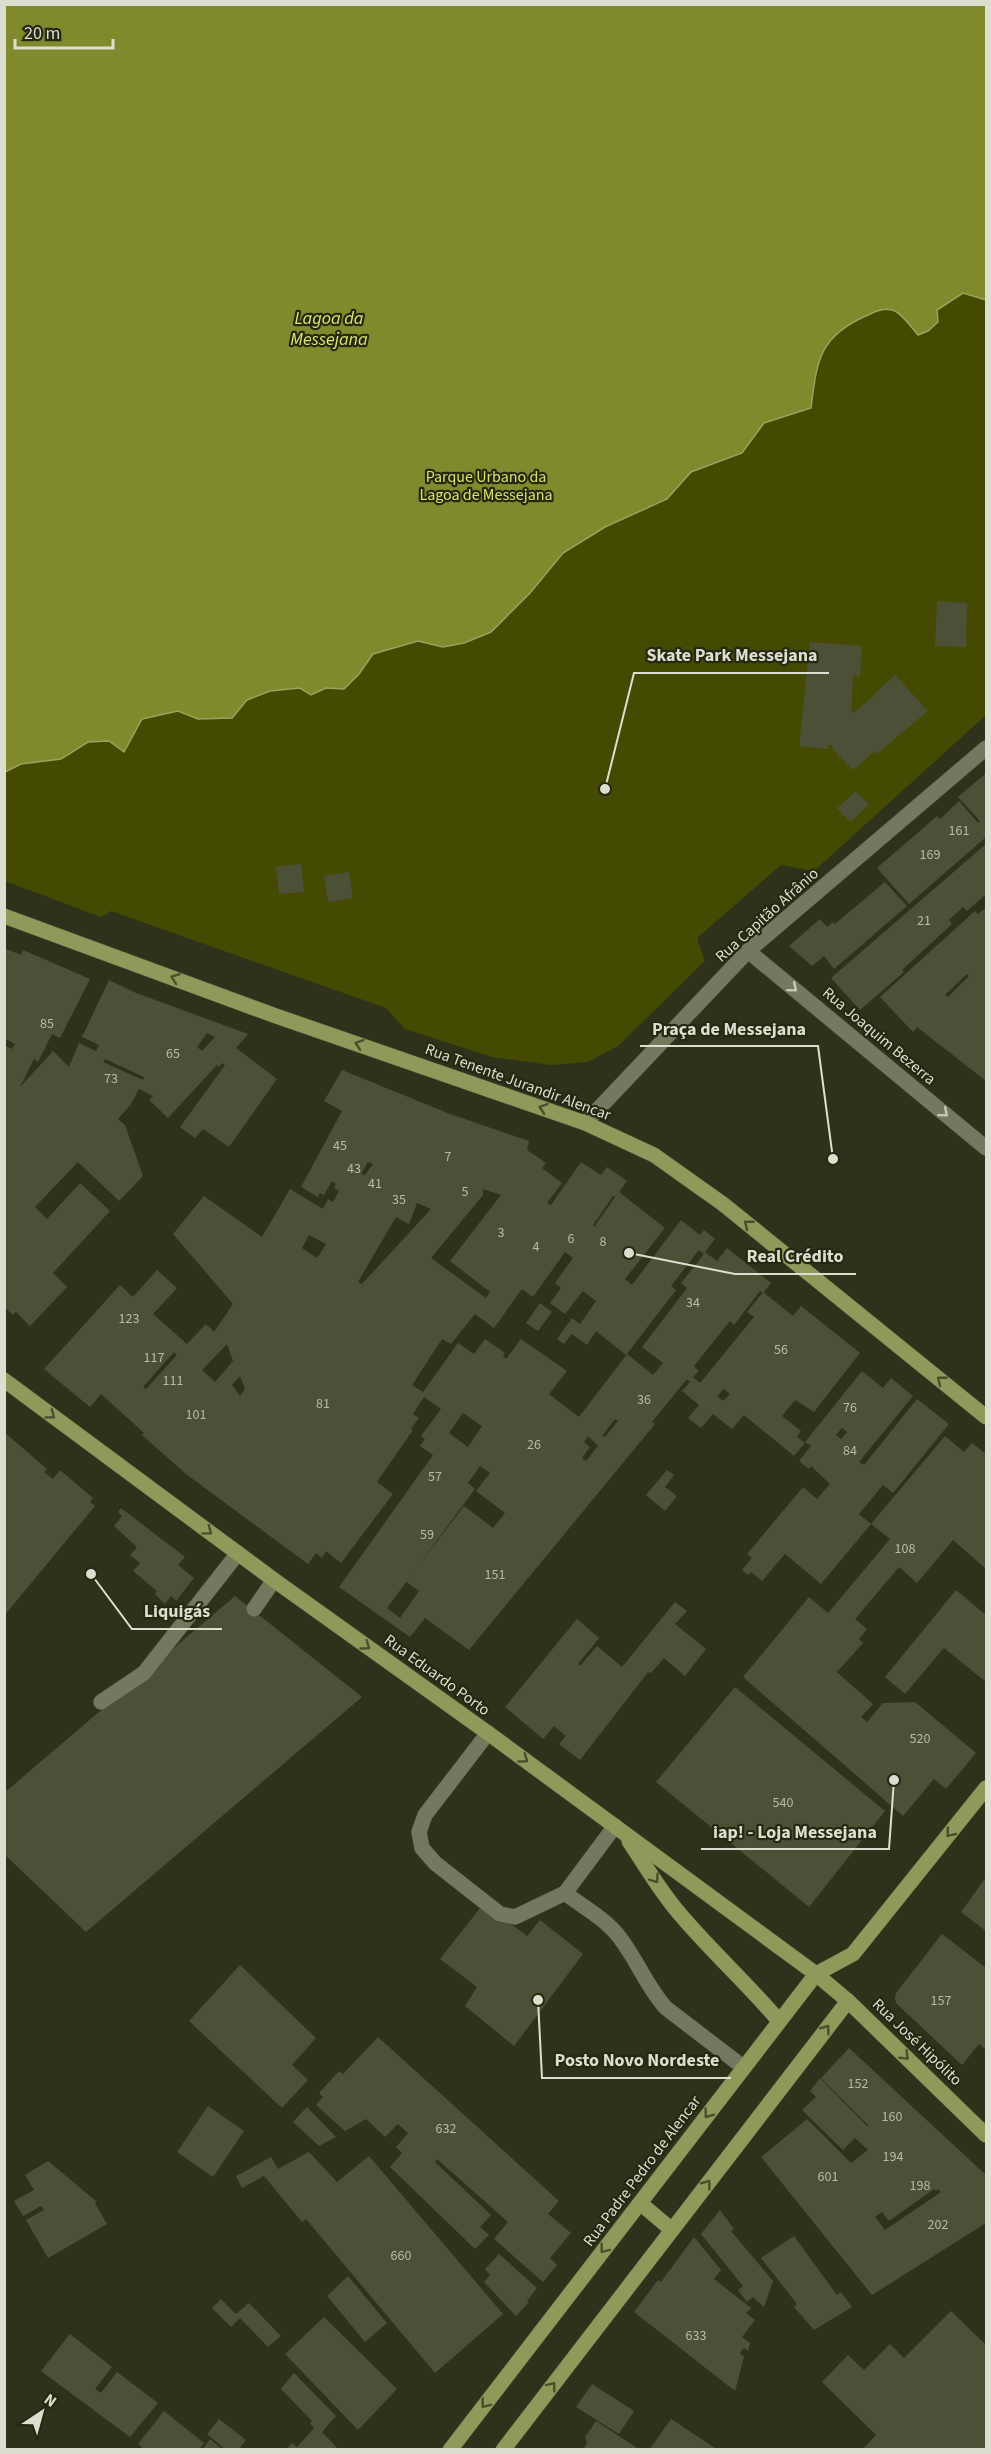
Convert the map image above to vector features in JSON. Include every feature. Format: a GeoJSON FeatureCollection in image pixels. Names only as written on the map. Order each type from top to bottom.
{"type":"FeatureCollection","features":[{"type":"Feature","properties":{"kind":"main road","name":"Rua Tenente Jurandir Alencar"},"geometry":{"type":"LineString","coordinates":[[4,916],[276,1016],[585,1123],[654,1155],[723,1204],[987,1416]]}},
{"type":"Feature","properties":{"kind":"main road","name":"Rua Eduardo Porto"},"geometry":{"type":"LineString","coordinates":[[4,1380],[238,1554],[488,1732],[816,1974],[848,2001]]}},
{"type":"Feature","properties":{"kind":"main road","name":"Rua Padre Pedro de Alencar"},"geometry":{"type":"LineString","coordinates":[[450,2450],[816,1974],[854,1954],[987,1788]]}},
{"type":"Feature","properties":{"kind":"main road"},"geometry":{"type":"LineString","coordinates":[[618,1829],[678,1911],[714,1953],[748,1985],[779,2020]]}},
{"type":"Feature","properties":{"kind":"main road"},"geometry":{"type":"LineString","coordinates":[[503,2450],[848,2001]]}},
{"type":"Feature","properties":{"kind":"main road","name":"Rua José Hipólito"},"geometry":{"type":"LineString","coordinates":[[848,2001],[987,2135]]}},
{"type":"Feature","properties":{"kind":"main road"},"geometry":{"type":"LineString","coordinates":[[640,2203],[672,2230]]}},
{"type":"Feature","properties":{"kind":"street","name":"Rua Capitão Afrânio"},"geometry":{"type":"LineString","coordinates":[[585,1123],[748,951],[987,748]]}},
{"type":"Feature","properties":{"kind":"street","name":"Rua Joaquim Bezerra"},"geometry":{"type":"LineString","coordinates":[[748,951],[987,1148]]}},
{"type":"Feature","properties":{"kind":"street"},"geometry":{"type":"LineString","coordinates":[[101,1702],[144,1673],[238,1554]]}},
{"type":"Feature","properties":{"kind":"street"},"geometry":{"type":"LineString","coordinates":[[254,1609],[274,1580]]}},
{"type":"Feature","properties":{"kind":"street"},"geometry":{"type":"LineString","coordinates":[[488,1732],[426,1815],[419,1832],[422,1848],[435,1863],[500,1914],[515,1917],[565,1893],[618,1829]]}},
{"type":"Feature","properties":{"kind":"street"},"geometry":{"type":"LineString","coordinates":[[565,1893],[608,1925],[620,1938],[656,1998],[666,2008],[743,2067]]}},
{"type":"Feature","properties":{"kind":"green space","name":"Lagoa da Messejana"},"geometry":{"type":"Polygon","coordinates":[[[4,5],[986,5],[986,715],[814,871],[781,865],[697,938],[705,961],[618,1046],[588,1062],[551,1065],[492,1057],[405,1029],[386,1008],[111,911],[101,917],[5,881],[4,5]]]}},
{"type":"Feature","properties":{"kind":"water","name":"Lagoa da Messejana"},"geometry":{"type":"Polygon","coordinates":[[[4,5],[986,5],[986,300],[963,293],[937,310],[938,322],[928,331],[918,335],[901,315],[891,310],[877,311],[852,323],[839,332],[823,351],[811,408],[764,423],[742,453],[691,472],[667,499],[605,527],[563,553],[530,593],[491,632],[464,643],[443,647],[418,641],[373,654],[359,674],[344,689],[326,688],[311,695],[300,688],[270,691],[247,700],[232,718],[198,719],[178,711],[142,719],[124,752],[109,741],[88,742],[61,759],[21,764],[5,772],[4,5]]]}},
{"type":"Feature","properties":{"kind":"building"},"geometry":{"type":"Polygon","coordinates":[[[937,601],[967,603],[966,647],[935,646],[937,601]]]}},
{"type":"Feature","properties":{"kind":"building"},"geometry":{"type":"Polygon","coordinates":[[[810,642],[862,646],[860,677],[853,676],[851,714],[895,675],[928,711],[877,754],[875,751],[853,770],[834,751],[832,745],[828,745],[828,749],[799,746],[810,642]]]}},
{"type":"Feature","properties":{"kind":"building"},"geometry":{"type":"Polygon","coordinates":[[[986,773],[986,837],[909,904],[877,868],[937,816],[940,819],[959,801],[978,823],[980,821],[958,797],[986,773]]]}},
{"type":"Feature","properties":{"kind":"building"},"geometry":{"type":"Polygon","coordinates":[[[856,791],[869,805],[850,822],[837,808],[856,791]]]}},
{"type":"Feature","properties":{"kind":"building"},"geometry":{"type":"Polygon","coordinates":[[[986,844],[986,894],[967,911],[963,907],[949,920],[952,924],[902,970],[904,972],[860,1010],[831,978],[986,844]]]}},
{"type":"Feature","properties":{"kind":"building"},"geometry":{"type":"Polygon","coordinates":[[[301,864],[304,892],[279,894],[276,867],[301,864]]]}},
{"type":"Feature","properties":{"kind":"building"},"geometry":{"type":"Polygon","coordinates":[[[349,872],[353,898],[328,902],[324,876],[349,872]]]}},
{"type":"Feature","properties":{"kind":"building"},"geometry":{"type":"Polygon","coordinates":[[[885,882],[907,906],[834,969],[824,956],[812,966],[789,946],[820,919],[827,927],[833,922],[835,924],[885,882]]]}},
{"type":"Feature","properties":{"kind":"building"},"geometry":{"type":"Polygon","coordinates":[[[986,908],[986,1081],[917,1027],[913,1032],[880,997],[975,911],[978,914],[986,908]],[[967,974],[945,995],[948,997],[969,976],[967,974]]]}},
{"type":"Feature","properties":{"kind":"building"},"geometry":{"type":"Polygon","coordinates":[[[4,948],[21,955],[23,950],[90,979],[60,1038],[52,1034],[38,1062],[34,1059],[20,1087],[53,1051],[69,1067],[79,1043],[96,1051],[99,1045],[82,1037],[109,980],[136,993],[248,1034],[236,1048],[277,1079],[229,1147],[203,1129],[195,1138],[180,1127],[225,1065],[222,1063],[219,1067],[217,1065],[168,1118],[149,1100],[153,1096],[139,1089],[131,1104],[118,1119],[125,1125],[143,1176],[119,1201],[78,1162],[35,1207],[47,1219],[80,1183],[110,1211],[53,1273],[67,1287],[30,1326],[16,1312],[13,1315],[4,1307],[4,1045],[12,1049],[15,1044],[4,1038],[4,948]],[[207,1033],[197,1047],[202,1051],[215,1037],[207,1033]],[[105,1059],[103,1062],[143,1080],[144,1077],[105,1059]]]}},
{"type":"Feature","properties":{"kind":"building"},"geometry":{"type":"Polygon","coordinates":[[[342,1070],[450,1114],[529,1141],[527,1150],[546,1163],[542,1168],[562,1183],[547,1203],[551,1205],[581,1162],[601,1175],[607,1167],[627,1181],[619,1192],[665,1228],[625,1279],[632,1285],[681,1220],[700,1235],[704,1230],[715,1239],[705,1252],[717,1261],[727,1248],[771,1283],[763,1292],[793,1316],[801,1306],[860,1353],[814,1412],[795,1400],[782,1416],[801,1431],[797,1437],[805,1443],[794,1456],[744,1415],[732,1429],[713,1414],[701,1428],[688,1418],[699,1405],[682,1391],[690,1382],[687,1379],[652,1422],[655,1424],[469,1650],[425,1618],[410,1637],[339,1587],[433,1455],[420,1446],[425,1439],[421,1436],[441,1409],[424,1397],[413,1414],[419,1418],[411,1429],[413,1430],[377,1482],[393,1494],[341,1563],[326,1551],[322,1558],[316,1553],[308,1564],[186,1474],[101,1394],[90,1407],[44,1369],[120,1285],[133,1297],[157,1270],[177,1288],[153,1314],[187,1344],[206,1324],[214,1332],[233,1304],[173,1234],[204,1196],[262,1237],[290,1189],[323,1209],[328,1199],[333,1202],[339,1191],[334,1188],[336,1184],[332,1181],[324,1195],[320,1193],[318,1197],[301,1187],[342,1111],[324,1101],[342,1070]],[[368,1162],[361,1174],[365,1175],[373,1164],[368,1162]],[[483,1189],[483,1195],[431,1258],[486,1298],[490,1292],[450,1261],[501,1195],[483,1189]],[[613,1196],[593,1225],[594,1227],[615,1197],[613,1196]],[[417,1203],[409,1224],[396,1217],[358,1282],[362,1284],[431,1209],[417,1203]],[[309,1235],[302,1248],[317,1258],[326,1244],[309,1235]],[[699,1250],[671,1286],[676,1290],[626,1355],[596,1331],[587,1345],[572,1334],[564,1344],[557,1339],[572,1318],[580,1324],[596,1301],[583,1291],[565,1314],[550,1303],[561,1288],[555,1283],[573,1258],[565,1252],[533,1297],[522,1289],[494,1328],[475,1314],[451,1344],[442,1339],[412,1385],[423,1392],[458,1343],[474,1354],[485,1339],[505,1353],[503,1356],[506,1359],[521,1339],[567,1371],[549,1394],[579,1417],[627,1354],[653,1375],[663,1363],[642,1347],[687,1288],[681,1283],[704,1254],[699,1250]],[[760,1291],[734,1325],[730,1321],[694,1366],[699,1371],[693,1377],[700,1383],[754,1317],[747,1312],[762,1293],[760,1291]],[[227,1344],[202,1370],[215,1382],[233,1361],[227,1344]],[[174,1352],[143,1387],[146,1389],[177,1355],[174,1352]],[[240,1376],[232,1385],[240,1396],[245,1389],[240,1376]],[[724,1389],[717,1396],[723,1401],[730,1394],[724,1389]],[[463,1413],[449,1433],[468,1447],[482,1426],[463,1413]],[[615,1419],[602,1436],[605,1437],[618,1421],[615,1419]],[[588,1436],[584,1442],[590,1447],[582,1458],[586,1461],[598,1446],[588,1436]],[[480,1466],[468,1483],[475,1489],[413,1572],[464,1506],[493,1528],[505,1513],[476,1491],[490,1473],[480,1466]],[[406,1582],[387,1608],[400,1618],[419,1591],[406,1582]]]}},
{"type":"Feature","properties":{"kind":"building"},"geometry":{"type":"Polygon","coordinates":[[[540,1303],[552,1312],[538,1331],[526,1323],[540,1303]]]}},
{"type":"Feature","properties":{"kind":"building"},"geometry":{"type":"Polygon","coordinates":[[[862,1371],[883,1388],[891,1378],[913,1396],[859,1462],[864,1465],[917,1399],[949,1424],[893,1493],[883,1485],[859,1514],[871,1524],[821,1584],[785,1554],[762,1581],[751,1572],[748,1575],[742,1570],[752,1558],[747,1554],[803,1487],[817,1499],[830,1484],[811,1466],[809,1469],[799,1461],[811,1446],[805,1442],[862,1371]],[[842,1428],[836,1435],[841,1439],[847,1432],[842,1428]]]}},
{"type":"Feature","properties":{"kind":"building"},"geometry":{"type":"Polygon","coordinates":[[[4,1432],[47,1469],[44,1472],[53,1479],[60,1470],[93,1498],[90,1502],[95,1506],[4,1616],[4,1432]]]}},
{"type":"Feature","properties":{"kind":"building"},"geometry":{"type":"Polygon","coordinates":[[[945,1436],[964,1452],[972,1443],[986,1454],[985,1568],[953,1540],[917,1583],[899,1567],[855,1619],[867,1629],[859,1639],[863,1643],[837,1672],[873,1704],[861,1717],[867,1722],[883,1703],[915,1702],[976,1753],[946,1789],[934,1779],[903,1816],[743,1677],[809,1597],[828,1613],[890,1539],[871,1524],[945,1436]]]}},
{"type":"Feature","properties":{"kind":"building"},"geometry":{"type":"Polygon","coordinates":[[[667,1470],[674,1475],[665,1487],[677,1496],[665,1511],[646,1495],[667,1470]]]}},
{"type":"Feature","properties":{"kind":"building"},"geometry":{"type":"Polygon","coordinates":[[[121,1508],[185,1557],[178,1565],[194,1578],[176,1601],[171,1596],[165,1604],[155,1594],[157,1591],[133,1571],[140,1563],[130,1555],[137,1547],[114,1526],[122,1516],[118,1512],[121,1508]]]}},
{"type":"Feature","properties":{"kind":"building"},"geometry":{"type":"Polygon","coordinates":[[[956,1590],[986,1615],[986,1682],[944,1648],[905,1694],[885,1677],[956,1590]]]}},
{"type":"Feature","properties":{"kind":"building"},"geometry":{"type":"Polygon","coordinates":[[[235,1596],[362,1697],[86,1932],[4,1854],[4,1793],[235,1596]]]}},
{"type":"Feature","properties":{"kind":"building"},"geometry":{"type":"Polygon","coordinates":[[[675,1602],[687,1611],[675,1624],[706,1649],[685,1676],[664,1658],[651,1673],[648,1672],[580,1760],[559,1744],[566,1736],[554,1726],[543,1739],[505,1707],[577,1619],[599,1638],[578,1664],[580,1666],[597,1646],[622,1667],[675,1602]]]}},
{"type":"Feature","properties":{"kind":"building"},"geometry":{"type":"Polygon","coordinates":[[[735,1687],[885,1811],[809,1907],[656,1782],[735,1687]]]}},
{"type":"Feature","properties":{"kind":"building"},"geometry":{"type":"Polygon","coordinates":[[[986,1877],[986,1931],[961,1912],[986,1877]]]}},
{"type":"Feature","properties":{"kind":"building"},"geometry":{"type":"Polygon","coordinates":[[[484,1903],[527,1936],[540,1920],[583,1954],[514,2046],[465,2006],[477,1987],[440,1959],[484,1903]]]}},
{"type":"Feature","properties":{"kind":"building"},"geometry":{"type":"Polygon","coordinates":[[[942,1934],[986,1968],[986,2050],[979,2044],[962,2065],[896,2003],[895,1999],[896,1993],[942,1934]]]}},
{"type":"Feature","properties":{"kind":"building"},"geometry":{"type":"Polygon","coordinates":[[[240,1965],[316,2038],[292,2065],[308,2080],[282,2108],[189,2021],[240,1965]]]}},
{"type":"Feature","properties":{"kind":"building"},"geometry":{"type":"Polygon","coordinates":[[[378,2037],[559,2201],[548,2214],[571,2233],[550,2258],[557,2265],[543,2282],[494,2239],[508,2222],[437,2159],[435,2162],[491,2215],[480,2227],[489,2235],[475,2249],[390,2167],[402,2153],[396,2147],[408,2133],[398,2124],[385,2137],[366,2119],[345,2131],[316,2105],[323,2097],[319,2093],[339,2071],[343,2074],[378,2037]]]}},
{"type":"Feature","properties":{"kind":"building"},"geometry":{"type":"Polygon","coordinates":[[[849,2048],[986,2175],[986,2223],[872,2295],[761,2157],[807,2119],[851,2163],[868,2150],[855,2138],[843,2150],[802,2110],[816,2097],[810,2091],[820,2078],[869,2126],[821,2078],[849,2048]],[[934,2189],[889,2221],[882,2212],[875,2217],[885,2230],[941,2192],[938,2189],[936,2191],[934,2189]]]}},
{"type":"Feature","properties":{"kind":"building"},"geometry":{"type":"Polygon","coordinates":[[[208,2106],[244,2131],[213,2177],[177,2152],[208,2106]]]}},
{"type":"Feature","properties":{"kind":"building"},"geometry":{"type":"Polygon","coordinates":[[[307,2107],[336,2137],[319,2146],[293,2122],[307,2107]]]}},
{"type":"Feature","properties":{"kind":"building"},"geometry":{"type":"Polygon","coordinates":[[[309,2152],[337,2182],[369,2156],[503,2314],[435,2373],[306,2219],[302,2222],[264,2176],[242,2188],[236,2176],[271,2157],[278,2169],[309,2152]]]}},
{"type":"Feature","properties":{"kind":"building"},"geometry":{"type":"Polygon","coordinates":[[[48,2161],[97,2202],[95,2203],[107,2224],[48,2258],[26,2220],[44,2210],[41,2206],[23,2216],[14,2201],[34,2190],[25,2175],[48,2161]]]}},
{"type":"Feature","properties":{"kind":"building"},"geometry":{"type":"Polygon","coordinates":[[[720,2210],[734,2229],[731,2231],[773,2281],[764,2307],[753,2297],[747,2302],[738,2290],[743,2286],[701,2234],[720,2210]]]}},
{"type":"Feature","properties":{"kind":"building"},"geometry":{"type":"Polygon","coordinates":[[[794,2236],[837,2295],[841,2292],[852,2307],[814,2330],[794,2307],[797,2304],[761,2258],[794,2236]]]}},
{"type":"Feature","properties":{"kind":"building"},"geometry":{"type":"Polygon","coordinates":[[[694,2237],[721,2270],[714,2279],[751,2308],[746,2313],[755,2320],[742,2337],[750,2343],[748,2351],[744,2348],[740,2353],[744,2357],[735,2391],[634,2312],[658,2280],[661,2282],[694,2237]]]}},
{"type":"Feature","properties":{"kind":"building"},"geometry":{"type":"Polygon","coordinates":[[[499,2254],[537,2288],[527,2301],[529,2302],[516,2316],[484,2282],[490,2275],[485,2269],[499,2254]]]}},
{"type":"Feature","properties":{"kind":"building"},"geometry":{"type":"Polygon","coordinates":[[[348,2276],[387,2323],[365,2342],[327,2296],[348,2276]]]}},
{"type":"Feature","properties":{"kind":"building"},"geometry":{"type":"Polygon","coordinates":[[[221,2299],[236,2314],[249,2303],[281,2336],[268,2347],[240,2318],[231,2327],[212,2308],[221,2299]]]}},
{"type":"Feature","properties":{"kind":"building"},"geometry":{"type":"Polygon","coordinates":[[[951,2311],[986,2345],[986,2450],[862,2450],[876,2435],[822,2382],[848,2355],[864,2370],[890,2344],[904,2358],[951,2311]]]}},
{"type":"Feature","properties":{"kind":"building"},"geometry":{"type":"Polygon","coordinates":[[[324,2317],[397,2389],[358,2430],[285,2354],[324,2317]]]}},
{"type":"Feature","properties":{"kind":"building"},"geometry":{"type":"Polygon","coordinates":[[[70,2334],[112,2367],[95,2389],[101,2393],[117,2372],[158,2403],[130,2437],[41,2371],[70,2334]]]}},
{"type":"Feature","properties":{"kind":"building"},"geometry":{"type":"Polygon","coordinates":[[[294,2373],[336,2416],[322,2432],[339,2450],[286,2450],[292,2443],[297,2447],[314,2428],[310,2423],[312,2421],[281,2389],[294,2373]]]}},
{"type":"Feature","properties":{"kind":"building"},"geometry":{"type":"Polygon","coordinates":[[[592,2384],[634,2411],[619,2434],[576,2407],[592,2384]]]}},
{"type":"Feature","properties":{"kind":"building"},"geometry":{"type":"Polygon","coordinates":[[[164,2411],[204,2443],[199,2450],[145,2450],[138,2444],[164,2411]]]}},
{"type":"Feature","properties":{"kind":"building"},"geometry":{"type":"Polygon","coordinates":[[[219,2419],[246,2440],[238,2450],[226,2450],[207,2434],[219,2419]]]}},
{"type":"Feature","properties":{"kind":"building"},"geometry":{"type":"Polygon","coordinates":[[[671,2419],[718,2450],[649,2450],[671,2419]]]}},
{"type":"Feature","properties":{"kind":"building"},"geometry":{"type":"Polygon","coordinates":[[[596,2421],[640,2450],[583,2450],[587,2443],[585,2437],[596,2421]]]}},
{"type":"Feature","properties":{"kind":"building"},"geometry":{"type":"Polygon","coordinates":[[[210,2439],[223,2450],[202,2450],[210,2439]]]}},
{"type":"Feature","properties":{"kind":"place","name":"Skate Park Messejana"},"geometry":{"type":"Point","coordinates":[605,789]}},
{"type":"Feature","properties":{"kind":"place","name":"Praça de Messejana"},"geometry":{"type":"Point","coordinates":[833,1159]}},
{"type":"Feature","properties":{"kind":"place","name":"Real Crédito"},"geometry":{"type":"Point","coordinates":[629,1253]}},
{"type":"Feature","properties":{"kind":"place","name":"Liquigás"},"geometry":{"type":"Point","coordinates":[91,1574]}},
{"type":"Feature","properties":{"kind":"place","name":"iap! - Loja Messejana"},"geometry":{"type":"Point","coordinates":[894,1780]}},
{"type":"Feature","properties":{"kind":"place","name":"Posto Novo Nordeste"},"geometry":{"type":"Point","coordinates":[538,2000]}},
{"type":"Feature","properties":{"kind":"park label","name":"Parque Urbano da Lagoa de Messejana"},"geometry":{"type":"Point","coordinates":[486,486]}}]}
